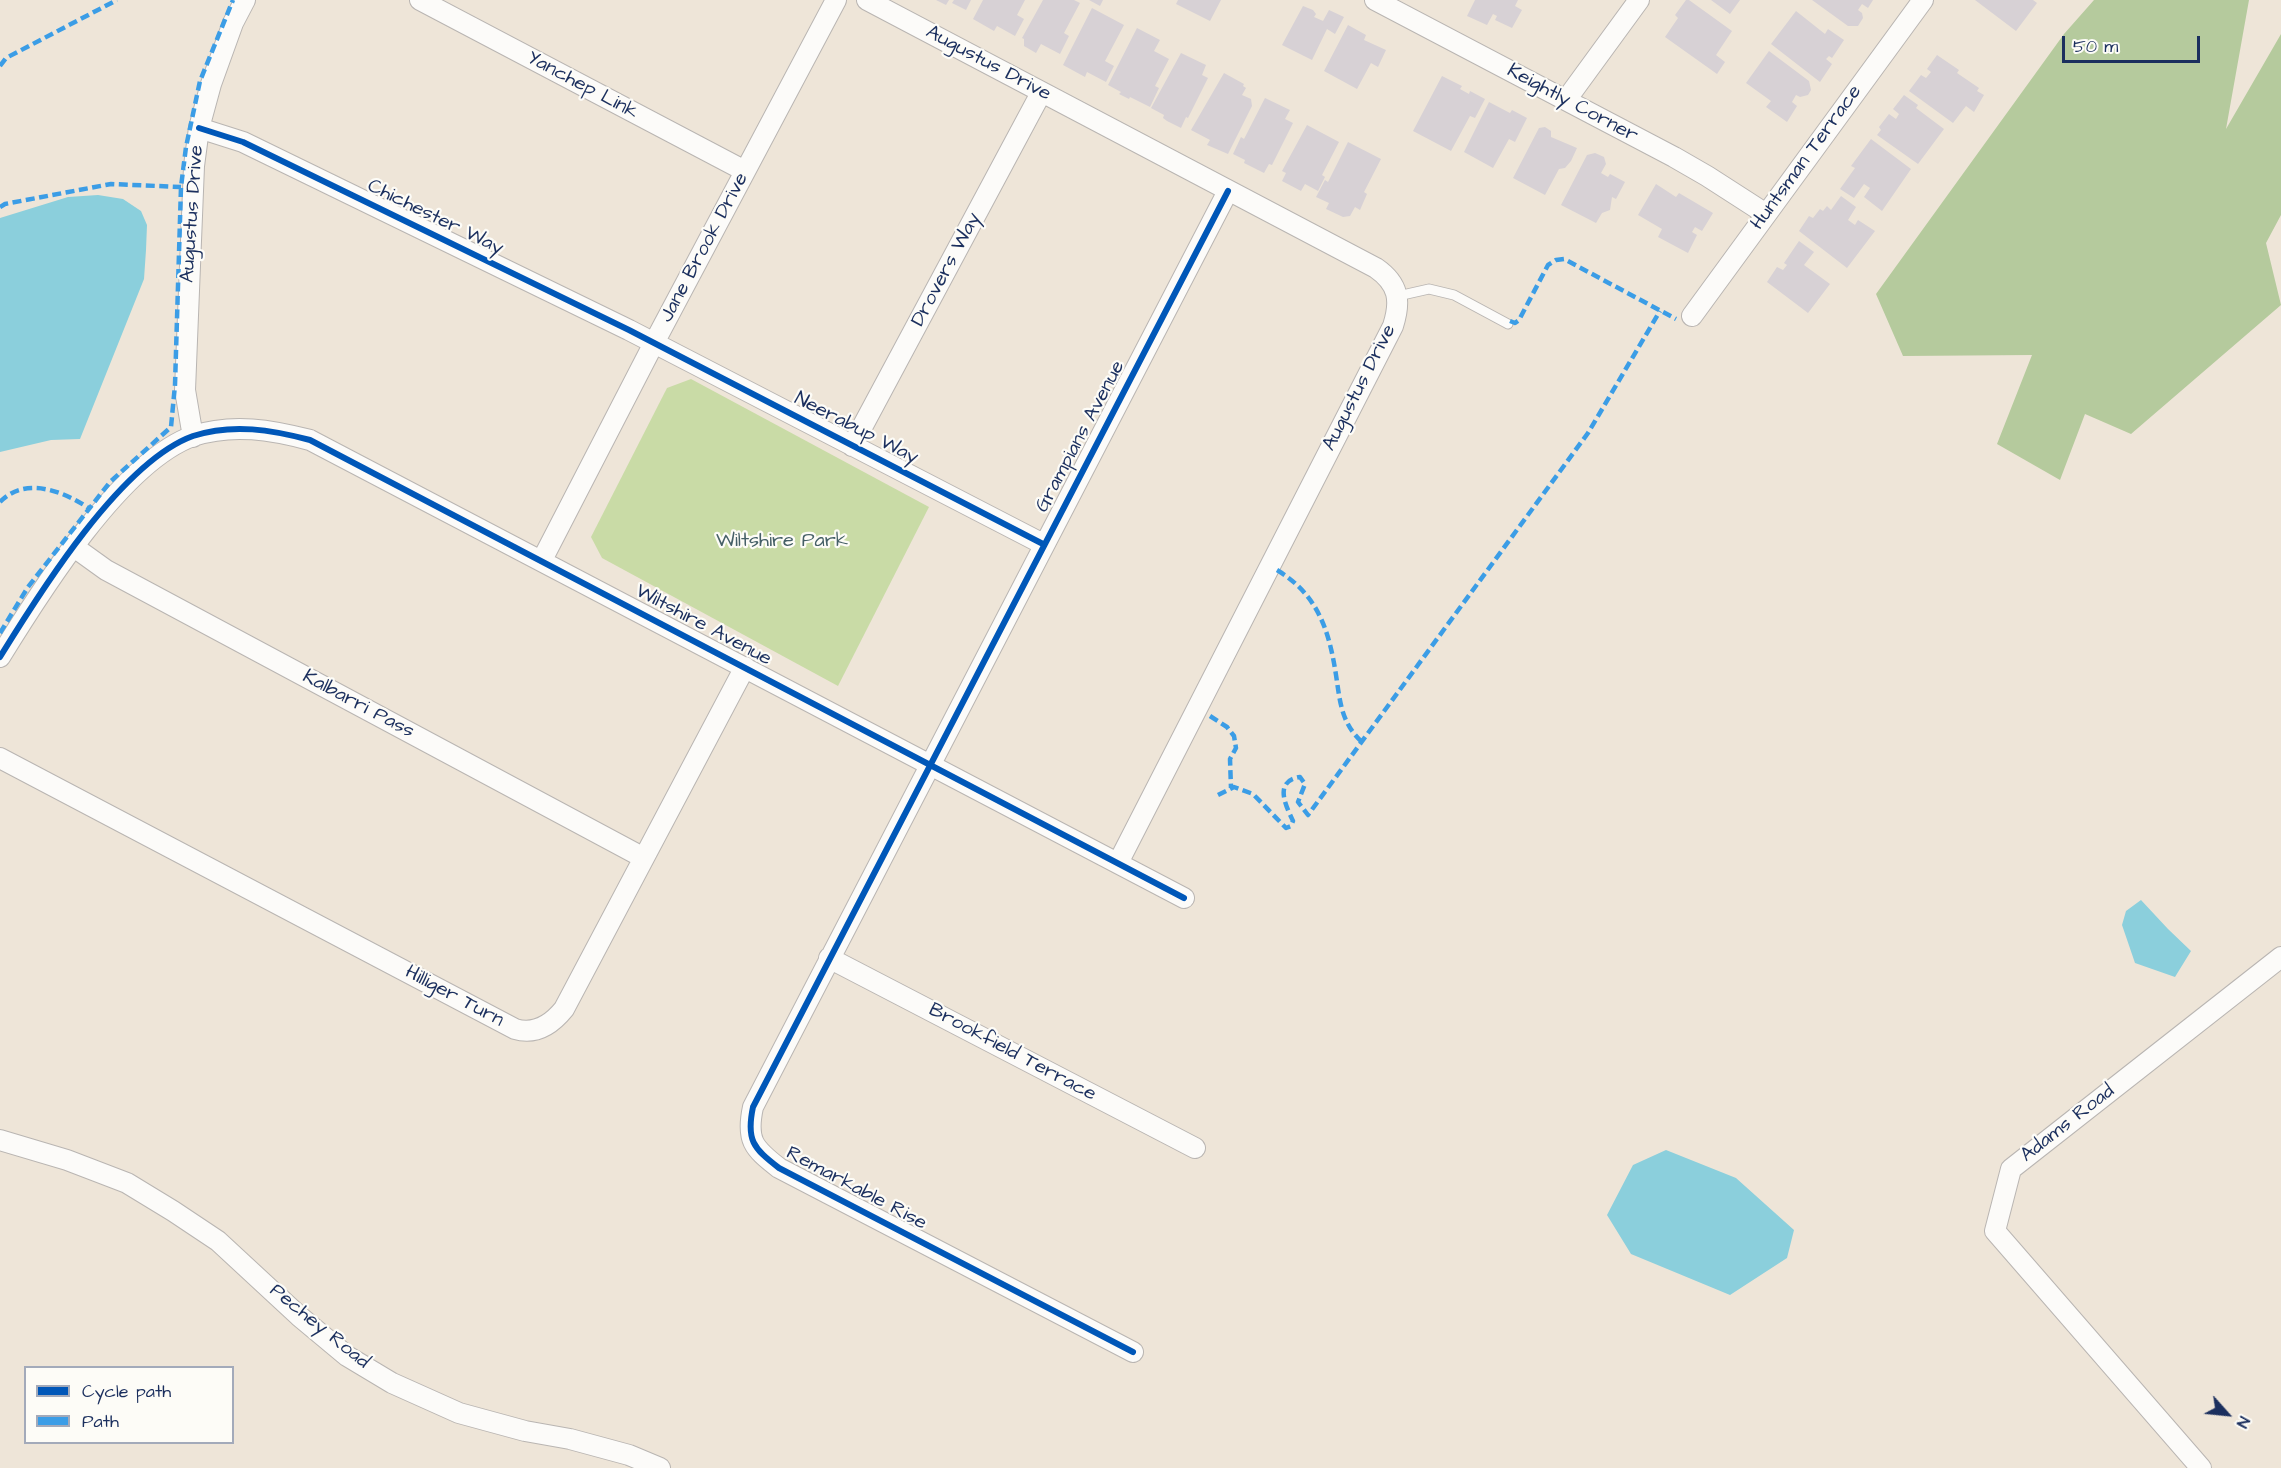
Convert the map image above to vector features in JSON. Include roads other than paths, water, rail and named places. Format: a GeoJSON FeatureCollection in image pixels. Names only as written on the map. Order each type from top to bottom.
{"type":"FeatureCollection","features":[{"type":"Feature","properties":{"kind":"street","name":"Augustus Drive"},"geometry":{"type":"LineString","coordinates":[[193,436],[184,390],[190,219],[199,128],[218,60],[245,0]]}},
{"type":"Feature","properties":{"kind":"street","name":"Yanchep Link"},"geometry":{"type":"LineString","coordinates":[[420,0],[745,171]]}},
{"type":"Feature","properties":{"kind":"street","name":"Jane Brook Drive"},"geometry":{"type":"LineString","coordinates":[[542,560],[836,0]]}},
{"type":"Feature","properties":{"kind":"street","name":"Augustus Drive"},"geometry":{"type":"LineString","coordinates":[[867,0],[1376,268],[1387,275],[1398,296],[1399,309],[1393,326],[1118,863]]}},
{"type":"Feature","properties":{"kind":"street","name":"Keightly Corner"},"geometry":{"type":"LineString","coordinates":[[1375,0],[1707,176],[1766,214]]}},
{"type":"Feature","properties":{"kind":"street"},"geometry":{"type":"LineString","coordinates":[[1566,100],[1640,0]]}},
{"type":"Feature","properties":{"kind":"street","name":"Huntsman Terrace"},"geometry":{"type":"LineString","coordinates":[[1692,316],[1923,0]]}},
{"type":"Feature","properties":{"kind":"street","name":"Drovers Way"},"geometry":{"type":"LineString","coordinates":[[852,446],[1041,93]]}},
{"type":"Feature","properties":{"kind":"street","name":"Chichester Way"},"geometry":{"type":"LineString","coordinates":[[199,128],[243,142],[654,343]]}},
{"type":"Feature","properties":{"kind":"street","name":"Grampians Avenue"},"geometry":{"type":"LineString","coordinates":[[929,764],[1228,191]]}},
{"type":"Feature","properties":{"kind":"street","name":"Neerabup Way"},"geometry":{"type":"LineString","coordinates":[[654,343],[1043,544]]}},
{"type":"Feature","properties":{"kind":"street","name":"Wiltshire Avenue"},"geometry":{"type":"LineString","coordinates":[[0,657],[23,620],[75,547],[136,472],[159,454],[193,436],[222,430],[251,428],[276,431],[310,440],[1184,898]]}},
{"type":"Feature","properties":{"kind":"street","name":"Kalbarri Pass"},"geometry":{"type":"LineString","coordinates":[[75,547],[106,570],[644,858]]}},
{"type":"Feature","properties":{"kind":"street","name":"Hilliger Turn"},"geometry":{"type":"LineString","coordinates":[[0,758],[521,1031],[539,1029],[549,1025],[564,1009],[745,667]]}},
{"type":"Feature","properties":{"kind":"street","name":"Remarkable Rise"},"geometry":{"type":"LineString","coordinates":[[929,764],[753,1107],[749,1126],[752,1139],[763,1155],[779,1168],[1133,1352]]}},
{"type":"Feature","properties":{"kind":"street","name":"Adams Road"},"geometry":{"type":"LineString","coordinates":[[2201,1468],[1995,1231],[2011,1169],[2281,957]]}},
{"type":"Feature","properties":{"kind":"street","name":"Brookfield Terrace"},"geometry":{"type":"LineString","coordinates":[[829,958],[1195,1148]]}},
{"type":"Feature","properties":{"kind":"street","name":"Pechey Road"},"geometry":{"type":"LineString","coordinates":[[0,1140],[67,1160],[127,1183],[173,1210],[218,1241],[299,1316],[347,1356],[392,1383],[459,1413],[630,1455],[660,1468]]}},
{"type":"Feature","properties":{"kind":"lane"},"geometry":{"type":"LineString","coordinates":[[1398,296],[1429,289],[1454,295],[1508,324]]}},
{"type":"Feature","properties":{"kind":"water"},"geometry":{"type":"Polygon","coordinates":[[[98,195],[123,199],[141,211],[147,225],[144,279],[80,439],[51,440],[0,452],[0,218],[68,197],[98,195]]]}},
{"type":"Feature","properties":{"kind":"water"},"geometry":{"type":"Polygon","coordinates":[[[2141,900],[2191,951],[2175,977],[2135,963],[2122,925],[2126,911],[2141,900]]]}},
{"type":"Feature","properties":{"kind":"water"},"geometry":{"type":"Polygon","coordinates":[[[1666,1150],[1736,1178],[1794,1230],[1787,1258],[1730,1295],[1631,1254],[1607,1215],[1633,1165],[1666,1150]]]}},
{"type":"Feature","properties":{"kind":"park label","name":"Wiltshire Park"},"geometry":{"type":"Point","coordinates":[782,542]}}]}
